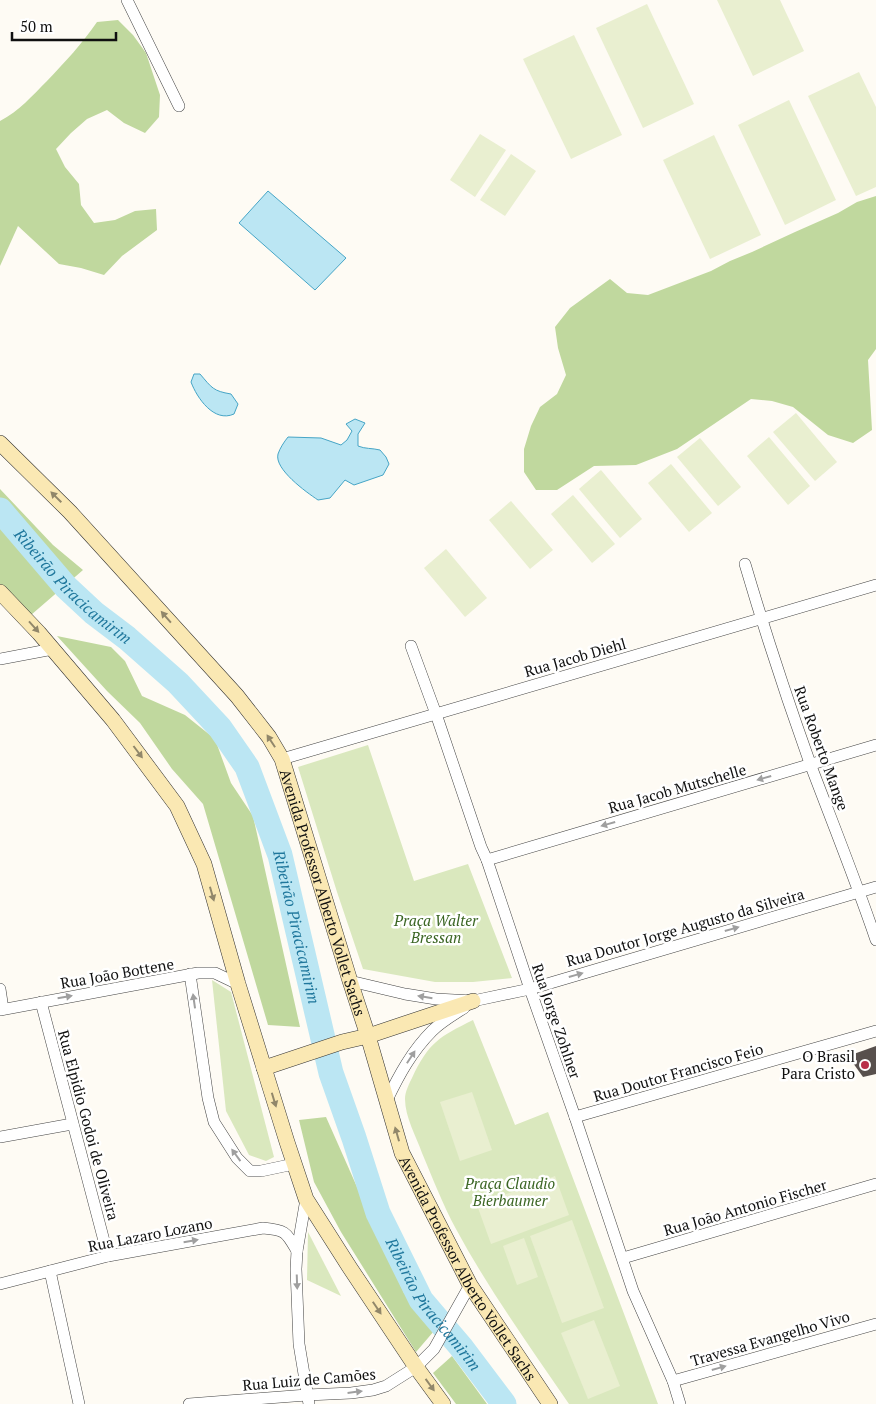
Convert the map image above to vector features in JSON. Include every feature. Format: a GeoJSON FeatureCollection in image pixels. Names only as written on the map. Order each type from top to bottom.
{"type":"FeatureCollection","features":[{"type":"Feature","properties":{"kind":"main road","name":"Avenida Professor Alberto Vollet Sachs"},"geometry":{"type":"LineString","coordinates":[[0,442],[120,565],[237,696],[269,737],[282,759],[368,1036],[402,1153],[470,1285],[550,1404]]}},
{"type":"Feature","properties":{"kind":"main road"},"geometry":{"type":"LineString","coordinates":[[0,592],[28,620],[113,720],[177,806],[204,864],[238,984],[306,1199],[416,1367],[443,1404]]}},
{"type":"Feature","properties":{"kind":"main road"},"geometry":{"type":"LineString","coordinates":[[264,1068],[473,1001]]}},
{"type":"Feature","properties":{"kind":"street"},"geometry":{"type":"LineString","coordinates":[[127,0],[180,106]]}},
{"type":"Feature","properties":{"kind":"street","name":"Rua Roberto Mange"},"geometry":{"type":"LineString","coordinates":[[745,564],[761,618],[811,764],[876,940]]}},
{"type":"Feature","properties":{"kind":"street","name":"Rua Jacob Diehl"},"geometry":{"type":"LineString","coordinates":[[282,759],[876,585]]}},
{"type":"Feature","properties":{"kind":"street","name":"Rua Jorge Zohlner"},"geometry":{"type":"LineString","coordinates":[[411,646],[481,847],[488,860],[633,1291],[673,1381],[680,1404]]}},
{"type":"Feature","properties":{"kind":"street"},"geometry":{"type":"LineString","coordinates":[[0,659],[53,649]]}},
{"type":"Feature","properties":{"kind":"street","name":"Rua Jacob Mutschelle"},"geometry":{"type":"LineString","coordinates":[[488,860],[876,745]]}},
{"type":"Feature","properties":{"kind":"street","name":"Rua Doutor Jorge Augusto da Silveira"},"geometry":{"type":"LineString","coordinates":[[350,981],[405,994],[436,999],[473,1001],[530,989],[859,891],[876,888]]}},
{"type":"Feature","properties":{"kind":"street","name":"Rua João Bottene"},"geometry":{"type":"LineString","coordinates":[[1,1010],[190,974],[216,973],[238,984]]}},
{"type":"Feature","properties":{"kind":"street"},"geometry":{"type":"LineString","coordinates":[[190,974],[208,1098],[214,1122],[237,1158],[250,1171],[261,1171],[294,1164]]}},
{"type":"Feature","properties":{"kind":"street"},"geometry":{"type":"LineString","coordinates":[[0,990],[1,1010]]}},
{"type":"Feature","properties":{"kind":"street","name":"Rua Doutor Jorge Augusto da Silveira"},"geometry":{"type":"LineString","coordinates":[[387,1100],[399,1075],[418,1046],[434,1029],[473,1001]]}},
{"type":"Feature","properties":{"kind":"street","name":"Rua Elpidio Godoi de Oliveira"},"geometry":{"type":"LineString","coordinates":[[41,1002],[108,1256]]}},
{"type":"Feature","properties":{"kind":"street","name":"Rua Doutor Francisco Feio"},"geometry":{"type":"LineString","coordinates":[[575,1117],[876,1031]]}},
{"type":"Feature","properties":{"kind":"street"},"geometry":{"type":"LineString","coordinates":[[0,1137],[72,1124]]}},
{"type":"Feature","properties":{"kind":"street","name":"Rua João Antonio Fischer"},"geometry":{"type":"LineString","coordinates":[[623,1258],[876,1184]]}},
{"type":"Feature","properties":{"kind":"street"},"geometry":{"type":"LineString","coordinates":[[306,1199],[297,1251],[296,1269],[299,1344],[308,1399]]}},
{"type":"Feature","properties":{"kind":"street","name":"Rua Lazaro Lozano"},"geometry":{"type":"LineString","coordinates":[[0,1284],[108,1256],[264,1228],[280,1229],[288,1235],[297,1251]]}},
{"type":"Feature","properties":{"kind":"street"},"geometry":{"type":"LineString","coordinates":[[50,1271],[79,1404]]}},
{"type":"Feature","properties":{"kind":"street","name":"Rua Luiz de Camões"},"geometry":{"type":"LineString","coordinates":[[189,1404],[308,1399],[373,1390],[386,1386],[416,1367],[434,1349],[470,1285]]}},
{"type":"Feature","properties":{"kind":"street","name":"Travessa Evangelho Vivo"},"geometry":{"type":"LineString","coordinates":[[673,1381],[876,1324]]}},
{"type":"Feature","properties":{"kind":"green space"},"geometry":{"type":"Polygon","coordinates":[[[717,0],[780,0],[804,51],[753,76],[717,0]]]}},
{"type":"Feature","properties":{"kind":"green space"},"geometry":{"type":"Polygon","coordinates":[[[647,4],[694,104],[643,128],[596,28],[647,4]]]}},
{"type":"Feature","properties":{"kind":"green space"},"geometry":{"type":"Polygon","coordinates":[[[118,20],[133,35],[146,53],[160,95],[159,117],[145,133],[124,123],[107,110],[87,119],[56,149],[65,167],[79,184],[81,205],[94,223],[115,220],[135,211],[156,209],[157,230],[122,256],[104,275],[59,264],[18,226],[0,266],[0,121],[31,98],[67,60],[97,22],[118,20]]]}},
{"type":"Feature","properties":{"kind":"green space"},"geometry":{"type":"Polygon","coordinates":[[[574,35],[622,135],[571,159],[523,59],[574,35]]]}},
{"type":"Feature","properties":{"kind":"green space"},"geometry":{"type":"Polygon","coordinates":[[[859,72],[876,107],[876,187],[856,196],[808,96],[859,72]]]}},
{"type":"Feature","properties":{"kind":"green space"},"geometry":{"type":"Polygon","coordinates":[[[789,100],[836,200],[785,225],[738,125],[789,100]]]}},
{"type":"Feature","properties":{"kind":"green space"},"geometry":{"type":"Polygon","coordinates":[[[480,134],[506,150],[475,197],[450,180],[480,134]]]}},
{"type":"Feature","properties":{"kind":"green space"},"geometry":{"type":"Polygon","coordinates":[[[714,135],[761,235],[710,259],[663,160],[714,135]]]}},
{"type":"Feature","properties":{"kind":"green space"},"geometry":{"type":"Polygon","coordinates":[[[511,154],[536,171],[505,216],[480,200],[511,154]]]}},
{"type":"Feature","properties":{"kind":"green space"},"geometry":{"type":"Polygon","coordinates":[[[876,196],[876,349],[868,360],[872,430],[853,443],[828,435],[793,407],[772,401],[751,399],[677,449],[636,465],[594,466],[557,490],[536,490],[524,472],[524,449],[531,426],[540,407],[557,394],[566,375],[558,348],[555,327],[570,308],[610,279],[627,293],[648,295],[711,271],[838,213],[857,202],[876,196]]]}},
{"type":"Feature","properties":{"kind":"green space"},"geometry":{"type":"Polygon","coordinates":[[[796,413],[837,462],[815,481],[773,432],[796,413]]]}},
{"type":"Feature","properties":{"kind":"green space"},"geometry":{"type":"Polygon","coordinates":[[[769,437],[810,486],[788,505],[747,456],[769,437]]]}},
{"type":"Feature","properties":{"kind":"green space"},"geometry":{"type":"Polygon","coordinates":[[[700,438],[741,487],[718,506],[677,457],[700,438]]]}},
{"type":"Feature","properties":{"kind":"green space"},"geometry":{"type":"Polygon","coordinates":[[[671,464],[712,513],[689,532],[648,483],[671,464]]]}},
{"type":"Feature","properties":{"kind":"green space"},"geometry":{"type":"Polygon","coordinates":[[[601,470],[642,519],[620,538],[579,489],[601,470]]]}},
{"type":"Feature","properties":{"kind":"green space"},"geometry":{"type":"Polygon","coordinates":[[[0,489],[53,545],[83,570],[31,615],[0,584],[0,489]]]}},
{"type":"Feature","properties":{"kind":"green space"},"geometry":{"type":"Polygon","coordinates":[[[573,495],[615,544],[592,563],[551,514],[573,495]]]}},
{"type":"Feature","properties":{"kind":"green space"},"geometry":{"type":"Polygon","coordinates":[[[511,501],[553,550],[530,569],[489,520],[511,501]]]}},
{"type":"Feature","properties":{"kind":"green space"},"geometry":{"type":"Polygon","coordinates":[[[446,549],[487,598],[465,617],[424,568],[446,549]]]}},
{"type":"Feature","properties":{"kind":"green space"},"geometry":{"type":"Polygon","coordinates":[[[57,636],[111,647],[125,661],[142,696],[185,715],[215,739],[231,783],[253,816],[300,1027],[268,1025],[203,804],[172,769],[140,723],[107,691],[57,636]]]}},
{"type":"Feature","properties":{"kind":"green space","name":"Praça Walter Bressan"},"geometry":{"type":"Polygon","coordinates":[[[368,745],[414,881],[468,864],[512,978],[473,982],[435,982],[363,969],[298,767],[368,745]]]}},
{"type":"Feature","properties":{"kind":"green space"},"geometry":{"type":"Polygon","coordinates":[[[212,980],[231,992],[274,1157],[266,1161],[249,1155],[226,1111],[212,980]]]}},
{"type":"Feature","properties":{"kind":"green space","name":"Praça Claudio Bierbaumer"},"geometry":{"type":"Polygon","coordinates":[[[473,1020],[515,1125],[548,1112],[658,1404],[569,1404],[496,1296],[447,1211],[411,1126],[405,1106],[405,1096],[408,1085],[430,1048],[443,1036],[473,1020]]]}},
{"type":"Feature","properties":{"kind":"green space"},"geometry":{"type":"Polygon","coordinates":[[[472,1092],[492,1150],[460,1161],[440,1102],[472,1092]]]}},
{"type":"Feature","properties":{"kind":"green space"},"geometry":{"type":"Polygon","coordinates":[[[326,1117],[404,1293],[434,1331],[416,1352],[341,1232],[314,1182],[299,1120],[326,1117]]]}},
{"type":"Feature","properties":{"kind":"green space"},"geometry":{"type":"Polygon","coordinates":[[[555,1176],[569,1215],[491,1244],[477,1205],[555,1176]]]}},
{"type":"Feature","properties":{"kind":"green space"},"geometry":{"type":"Polygon","coordinates":[[[572,1220],[604,1308],[562,1323],[530,1236],[572,1220]]]}},
{"type":"Feature","properties":{"kind":"green space"},"geometry":{"type":"Polygon","coordinates":[[[308,1232],[341,1296],[307,1280],[308,1232]]]}},
{"type":"Feature","properties":{"kind":"green space"},"geometry":{"type":"Polygon","coordinates":[[[524,1238],[538,1277],[517,1285],[503,1246],[524,1238]]]}},
{"type":"Feature","properties":{"kind":"green space"},"geometry":{"type":"Polygon","coordinates":[[[594,1320],[620,1386],[588,1399],[561,1333],[594,1320]]]}},
{"type":"Feature","properties":{"kind":"green space"},"geometry":{"type":"Polygon","coordinates":[[[452,1356],[487,1404],[456,1404],[433,1373],[452,1356]]]}},
{"type":"Feature","properties":{"kind":"water"},"geometry":{"type":"Polygon","coordinates":[[[268,191],[346,258],[315,290],[239,223],[268,191]]]}},
{"type":"Feature","properties":{"kind":"water"},"geometry":{"type":"Polygon","coordinates":[[[194,374],[200,374],[216,390],[231,394],[238,404],[234,414],[220,415],[213,412],[202,402],[191,382],[194,374]]]}},
{"type":"Feature","properties":{"kind":"water"},"geometry":{"type":"Polygon","coordinates":[[[355,419],[365,423],[358,434],[358,446],[380,450],[389,464],[383,475],[354,485],[345,480],[330,498],[318,500],[292,480],[281,466],[278,454],[288,437],[321,438],[341,445],[347,440],[352,431],[346,424],[355,419]]]}},
{"type":"Feature","properties":{"kind":"building","name":"O Brasil Para Cristo"},"geometry":{"type":"Polygon","coordinates":[[[876,1046],[876,1074],[863,1077],[848,1056],[876,1046]]]}},
{"type":"Feature","properties":{"kind":"waterway","name":"Ribeirão Piracicamirim"},"geometry":{"type":"LineString","coordinates":[[0,510],[66,587],[94,613],[127,638],[178,683],[220,728],[247,767],[280,855],[331,1073],[378,1213],[421,1300],[461,1347],[504,1404]]}},
{"type":"Feature","properties":{"kind":"place","name":"O Brasil Para Cristo"},"geometry":{"type":"Point","coordinates":[865,1065]}}]}
